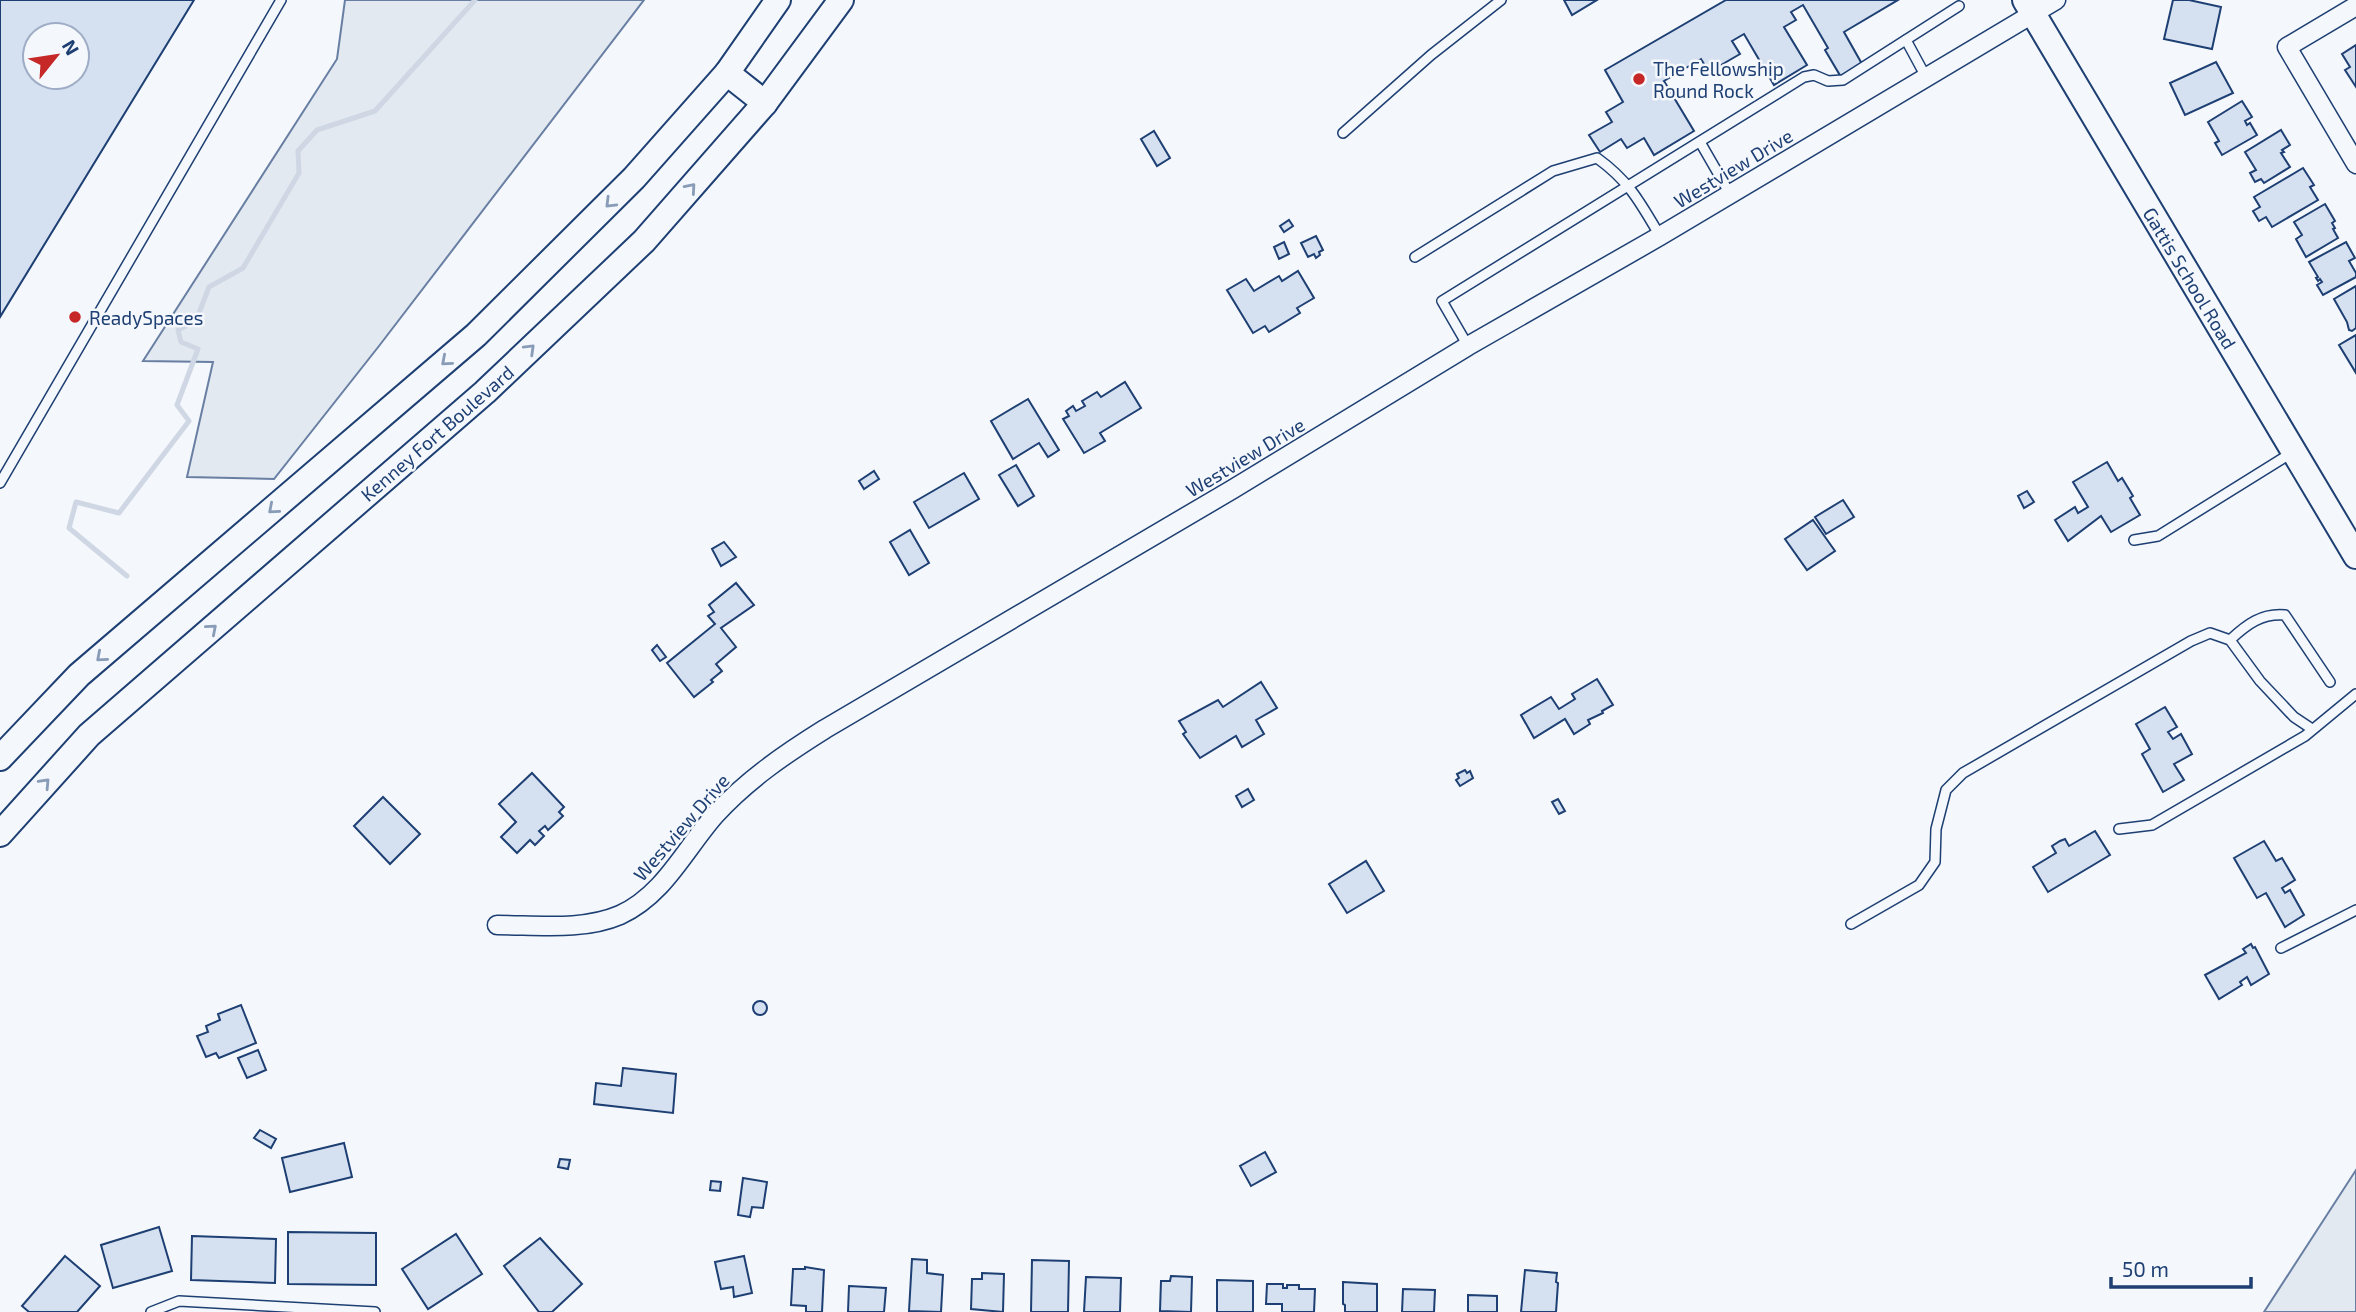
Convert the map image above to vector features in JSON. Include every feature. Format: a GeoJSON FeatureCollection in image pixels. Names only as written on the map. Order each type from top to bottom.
{"type":"FeatureCollection","features":[{"type":"Feature","properties":{"kind":"main road"},"geometry":{"type":"LineString","coordinates":[[0,758],[79,675],[476,335],[634,178],[727,73],[778,0]]}},
{"type":"Feature","properties":{"kind":"main road","name":"Kenney Fort Boulevard"},"geometry":{"type":"LineString","coordinates":[[0,834],[89,735],[485,392],[644,241],[765,103],[841,0]]}},
{"type":"Feature","properties":{"kind":"main road","name":"Gattis School Road"},"geometry":{"type":"LineString","coordinates":[[2029,7],[2356,556]]}},
{"type":"Feature","properties":{"kind":"main road"},"geometry":{"type":"LineString","coordinates":[[727,73],[765,103]]}},
{"type":"Feature","properties":{"kind":"street","name":"Westview Drive"},"geometry":{"type":"LineString","coordinates":[[498,925],[576,925],[598,922],[635,907],[663,882],[742,788],[777,760],[825,729],[1926,77],[2029,7],[2056,0]]}},
{"type":"Feature","properties":{"kind":"street"},"geometry":{"type":"LineString","coordinates":[[2356,6],[2287,47],[2356,164]]}},
{"type":"Feature","properties":{"kind":"lane"},"geometry":{"type":"LineString","coordinates":[[0,483],[281,0]]}},
{"type":"Feature","properties":{"kind":"lane"},"geometry":{"type":"LineString","coordinates":[[1343,133],[1431,55],[1501,0]]}},
{"type":"Feature","properties":{"kind":"lane"},"geometry":{"type":"LineString","coordinates":[[1468,346],[1442,301],[1804,77],[1814,75],[1828,81],[1843,80],[1959,6]]}},
{"type":"Feature","properties":{"kind":"lane"},"geometry":{"type":"LineString","coordinates":[[1906,40],[1926,77]]}},
{"type":"Feature","properties":{"kind":"lane"},"geometry":{"type":"LineString","coordinates":[[1700,142],[1730,194]]}},
{"type":"Feature","properties":{"kind":"lane"},"geometry":{"type":"LineString","coordinates":[[1415,257],[1553,171],[1597,158],[1630,186],[1660,236]]}},
{"type":"Feature","properties":{"kind":"lane"},"geometry":{"type":"LineString","coordinates":[[2134,540],[2158,536],[2294,452]]}},
{"type":"Feature","properties":{"kind":"lane"},"geometry":{"type":"LineString","coordinates":[[2230,640],[2247,624],[2270,614],[2285,615],[2330,681]]}},
{"type":"Feature","properties":{"kind":"lane"},"geometry":{"type":"LineString","coordinates":[[1851,924],[1919,885],[1935,862],[1936,829],[1946,790],[1963,773],[2191,641],[2210,634],[2230,640],[2260,681],[2294,717],[2312,729]]}},
{"type":"Feature","properties":{"kind":"lane"},"geometry":{"type":"LineString","coordinates":[[2119,829],[2152,825],[2305,736],[2356,694]]}},
{"type":"Feature","properties":{"kind":"lane"},"geometry":{"type":"LineString","coordinates":[[2281,948],[2356,910]]}},
{"type":"Feature","properties":{"kind":"lane"},"geometry":{"type":"LineString","coordinates":[[151,1312],[179,1301],[375,1312]]}},
{"type":"Feature","properties":{"kind":"shaded area"},"geometry":{"type":"Polygon","coordinates":[[[345,0],[644,0],[274,479],[187,477],[213,362],[143,361],[337,59],[345,0]]]}},
{"type":"Feature","properties":{"kind":"shaded area"},"geometry":{"type":"Polygon","coordinates":[[[2356,1170],[2356,1312],[2264,1312],[2356,1170]]]}},
{"type":"Feature","properties":{"kind":"building"},"geometry":{"type":"Polygon","coordinates":[[[0,0],[194,0],[0,317],[0,0]]]}},
{"type":"Feature","properties":{"kind":"building"},"geometry":{"type":"Polygon","coordinates":[[[1564,0],[1597,0],[1572,15],[1564,0]]]}},
{"type":"Feature","properties":{"kind":"building","name":"The Fellowship Round Rock"},"geometry":{"type":"Polygon","coordinates":[[[1726,0],[1898,0],[1844,32],[1862,64],[1841,77],[1803,5],[1791,12],[1796,20],[1784,27],[1807,65],[1774,85],[1744,34],[1732,41],[1740,54],[1709,72],[1701,59],[1664,81],[1694,131],[1654,155],[1644,138],[1627,148],[1621,139],[1600,152],[1589,135],[1612,122],[1606,112],[1623,102],[1605,70],[1726,0]]]}},
{"type":"Feature","properties":{"kind":"building"},"geometry":{"type":"Polygon","coordinates":[[[2173,0],[2189,0],[2221,7],[2212,49],[2164,39],[2173,0]]]}},
{"type":"Feature","properties":{"kind":"building"},"geometry":{"type":"Polygon","coordinates":[[[2356,45],[2356,87],[2345,70],[2350,67],[2342,54],[2356,45]]]}},
{"type":"Feature","properties":{"kind":"building"},"geometry":{"type":"Polygon","coordinates":[[[2216,62],[2233,93],[2185,115],[2170,83],[2216,62]]]}},
{"type":"Feature","properties":{"kind":"building"},"geometry":{"type":"Polygon","coordinates":[[[2242,101],[2252,117],[2245,121],[2247,125],[2250,123],[2257,135],[2222,155],[2215,143],[2219,141],[2208,122],[2242,101]]]}},
{"type":"Feature","properties":{"kind":"building"},"geometry":{"type":"Polygon","coordinates":[[[2281,130],[2290,145],[2281,153],[2290,167],[2264,183],[2261,179],[2255,182],[2250,173],[2256,170],[2245,152],[2281,130]]]}},
{"type":"Feature","properties":{"kind":"building"},"geometry":{"type":"Polygon","coordinates":[[[1154,131],[1170,158],[1157,166],[1141,139],[1154,131]]]}},
{"type":"Feature","properties":{"kind":"building"},"geometry":{"type":"Polygon","coordinates":[[[2303,168],[2314,185],[2310,187],[2318,200],[2272,227],[2266,217],[2259,221],[2253,211],[2260,207],[2254,197],[2303,168]]]}},
{"type":"Feature","properties":{"kind":"building"},"geometry":{"type":"Polygon","coordinates":[[[2325,204],[2335,221],[2332,223],[2335,228],[2333,229],[2338,238],[2306,257],[2296,239],[2302,235],[2294,222],[2325,204]]]}},
{"type":"Feature","properties":{"kind":"building"},"geometry":{"type":"Polygon","coordinates":[[[1289,220],[1293,226],[1284,232],[1280,226],[1289,220]]]}},
{"type":"Feature","properties":{"kind":"building"},"geometry":{"type":"Polygon","coordinates":[[[1316,236],[1323,250],[1316,258],[1314,254],[1308,257],[1301,243],[1316,236]]]}},
{"type":"Feature","properties":{"kind":"building"},"geometry":{"type":"Polygon","coordinates":[[[1284,242],[1289,254],[1279,259],[1274,247],[1284,242]]]}},
{"type":"Feature","properties":{"kind":"building"},"geometry":{"type":"Polygon","coordinates":[[[2346,242],[2355,258],[2349,261],[2356,277],[2323,295],[2317,285],[2322,282],[2316,278],[2318,277],[2309,262],[2346,242]]]}},
{"type":"Feature","properties":{"kind":"building"},"geometry":{"type":"Polygon","coordinates":[[[1298,271],[1314,298],[1297,308],[1300,313],[1269,332],[1265,326],[1253,333],[1227,290],[1246,279],[1254,291],[1279,276],[1282,281],[1298,271]]]}},
{"type":"Feature","properties":{"kind":"building"},"geometry":{"type":"Polygon","coordinates":[[[2356,286],[2356,328],[2352,331],[2349,330],[2334,299],[2356,286]]]}},
{"type":"Feature","properties":{"kind":"building"},"geometry":{"type":"Polygon","coordinates":[[[2356,335],[2356,373],[2339,345],[2356,335]]]}},
{"type":"Feature","properties":{"kind":"building"},"geometry":{"type":"Polygon","coordinates":[[[1125,382],[1141,408],[1100,433],[1105,441],[1084,453],[1063,419],[1069,416],[1066,411],[1073,406],[1076,411],[1085,406],[1082,401],[1097,392],[1101,397],[1125,382]]]}},
{"type":"Feature","properties":{"kind":"building"},"geometry":{"type":"Polygon","coordinates":[[[1028,399],[1059,450],[1048,457],[1039,443],[1013,459],[991,421],[1028,399]]]}},
{"type":"Feature","properties":{"kind":"building"},"geometry":{"type":"Polygon","coordinates":[[[2107,462],[2118,481],[2122,478],[2140,515],[2111,532],[2101,516],[2068,541],[2055,520],[2075,507],[2078,513],[2088,507],[2073,482],[2107,462]]]}},
{"type":"Feature","properties":{"kind":"building"},"geometry":{"type":"Polygon","coordinates":[[[1016,465],[1034,496],[1018,506],[999,475],[1016,465]]]}},
{"type":"Feature","properties":{"kind":"building"},"geometry":{"type":"Polygon","coordinates":[[[874,471],[879,479],[864,489],[859,481],[874,471]]]}},
{"type":"Feature","properties":{"kind":"building"},"geometry":{"type":"Polygon","coordinates":[[[964,473],[979,499],[929,528],[914,502],[964,473]]]}},
{"type":"Feature","properties":{"kind":"building"},"geometry":{"type":"Polygon","coordinates":[[[2027,491],[2034,502],[2024,508],[2018,496],[2027,491]]]}},
{"type":"Feature","properties":{"kind":"building"},"geometry":{"type":"Polygon","coordinates":[[[1843,500],[1854,517],[1826,534],[1815,517],[1843,500]]]}},
{"type":"Feature","properties":{"kind":"building"},"geometry":{"type":"Polygon","coordinates":[[[1813,520],[1835,551],[1807,570],[1785,539],[1813,520]]]}},
{"type":"Feature","properties":{"kind":"building"},"geometry":{"type":"Polygon","coordinates":[[[910,530],[929,563],[909,575],[890,542],[910,530]]]}},
{"type":"Feature","properties":{"kind":"building"},"geometry":{"type":"Polygon","coordinates":[[[724,542],[736,557],[721,566],[712,549],[724,542]]]}},
{"type":"Feature","properties":{"kind":"building"},"geometry":{"type":"Polygon","coordinates":[[[736,583],[754,605],[721,628],[736,647],[716,664],[722,671],[711,680],[713,682],[694,697],[667,663],[715,624],[708,616],[714,612],[709,605],[736,583]]]}},
{"type":"Feature","properties":{"kind":"building"},"geometry":{"type":"Polygon","coordinates":[[[657,645],[666,657],[660,661],[652,650],[657,645]]]}},
{"type":"Feature","properties":{"kind":"building"},"geometry":{"type":"Polygon","coordinates":[[[1597,679],[1613,705],[1588,720],[1590,724],[1574,734],[1565,719],[1534,738],[1521,715],[1551,697],[1559,709],[1575,699],[1572,694],[1597,679]]]}},
{"type":"Feature","properties":{"kind":"building"},"geometry":{"type":"Polygon","coordinates":[[[1261,682],[1277,708],[1256,720],[1264,734],[1242,747],[1236,736],[1200,758],[1183,734],[1186,732],[1179,721],[1218,700],[1223,707],[1261,682]]]}},
{"type":"Feature","properties":{"kind":"building"},"geometry":{"type":"Polygon","coordinates":[[[2165,707],[2177,727],[2168,732],[2173,739],[2181,734],[2192,754],[2174,764],[2184,780],[2163,792],[2142,754],[2150,749],[2136,724],[2165,707]]]}},
{"type":"Feature","properties":{"kind":"building"},"geometry":{"type":"Polygon","coordinates":[[[1465,770],[1467,773],[1470,771],[1473,778],[1460,786],[1456,780],[1459,778],[1457,774],[1465,770]]]}},
{"type":"Feature","properties":{"kind":"building"},"geometry":{"type":"Polygon","coordinates":[[[532,773],[564,807],[559,812],[563,816],[548,830],[545,826],[539,831],[544,836],[535,845],[530,840],[517,853],[501,837],[516,822],[499,804],[532,773]]]}},
{"type":"Feature","properties":{"kind":"building"},"geometry":{"type":"Polygon","coordinates":[[[1248,789],[1254,800],[1242,807],[1236,796],[1248,789]]]}},
{"type":"Feature","properties":{"kind":"building"},"geometry":{"type":"Polygon","coordinates":[[[383,797],[420,834],[390,864],[354,826],[383,797]]]}},
{"type":"Feature","properties":{"kind":"building"},"geometry":{"type":"Polygon","coordinates":[[[1558,799],[1565,811],[1559,814],[1552,802],[1558,799]]]}},
{"type":"Feature","properties":{"kind":"building"},"geometry":{"type":"Polygon","coordinates":[[[2095,831],[2110,855],[2048,892],[2033,867],[2056,853],[2052,846],[2060,841],[2065,839],[2069,846],[2095,831]]]}},
{"type":"Feature","properties":{"kind":"building"},"geometry":{"type":"Polygon","coordinates":[[[2264,841],[2276,861],[2282,858],[2295,880],[2282,888],[2285,893],[2290,890],[2304,915],[2285,927],[2266,893],[2257,898],[2234,858],[2264,841]]]}},
{"type":"Feature","properties":{"kind":"building"},"geometry":{"type":"Polygon","coordinates":[[[1366,861],[1384,891],[1347,913],[1329,884],[1366,861]]]}},
{"type":"Feature","properties":{"kind":"building"},"geometry":{"type":"Polygon","coordinates":[[[2251,944],[2269,974],[2251,985],[2247,977],[2240,982],[2242,985],[2219,999],[2205,975],[2246,953],[2243,949],[2251,944]]]}},
{"type":"Feature","properties":{"kind":"building"},"geometry":{"type":"Polygon","coordinates":[[[760,1001],[765,1003],[765,1013],[760,1015],[755,1013],[753,1008],[755,1003],[760,1001]]]}},
{"type":"Feature","properties":{"kind":"building"},"geometry":{"type":"Polygon","coordinates":[[[241,1005],[256,1043],[219,1058],[216,1053],[206,1057],[197,1036],[208,1032],[206,1026],[220,1020],[218,1014],[241,1005]]]}},
{"type":"Feature","properties":{"kind":"building"},"geometry":{"type":"Polygon","coordinates":[[[258,1050],[266,1070],[247,1078],[238,1058],[258,1050]]]}},
{"type":"Feature","properties":{"kind":"building"},"geometry":{"type":"Polygon","coordinates":[[[623,1068],[676,1074],[673,1113],[594,1104],[596,1083],[621,1086],[623,1068]]]}},
{"type":"Feature","properties":{"kind":"building"},"geometry":{"type":"Polygon","coordinates":[[[260,1130],[276,1139],[271,1148],[254,1138],[260,1130]]]}},
{"type":"Feature","properties":{"kind":"building"},"geometry":{"type":"Polygon","coordinates":[[[344,1143],[352,1177],[290,1192],[282,1158],[344,1143]]]}},
{"type":"Feature","properties":{"kind":"building"},"geometry":{"type":"Polygon","coordinates":[[[1265,1152],[1276,1172],[1251,1186],[1240,1166],[1265,1152]]]}},
{"type":"Feature","properties":{"kind":"building"},"geometry":{"type":"Polygon","coordinates":[[[560,1159],[570,1160],[568,1169],[558,1167],[560,1159]]]}},
{"type":"Feature","properties":{"kind":"building"},"geometry":{"type":"Polygon","coordinates":[[[743,1178],[767,1182],[763,1208],[752,1207],[750,1217],[738,1215],[743,1178]]]}},
{"type":"Feature","properties":{"kind":"building"},"geometry":{"type":"Polygon","coordinates":[[[711,1181],[721,1182],[720,1191],[710,1190],[711,1181]]]}},
{"type":"Feature","properties":{"kind":"building"},"geometry":{"type":"Polygon","coordinates":[[[159,1227],[172,1271],[113,1288],[101,1245],[159,1227]]]}},
{"type":"Feature","properties":{"kind":"building"},"geometry":{"type":"Polygon","coordinates":[[[288,1232],[376,1233],[376,1285],[288,1284],[288,1232]]]}},
{"type":"Feature","properties":{"kind":"building"},"geometry":{"type":"Polygon","coordinates":[[[456,1234],[482,1274],[428,1309],[402,1269],[456,1234]]]}},
{"type":"Feature","properties":{"kind":"building"},"geometry":{"type":"Polygon","coordinates":[[[192,1236],[276,1239],[275,1283],[191,1280],[192,1236]]]}},
{"type":"Feature","properties":{"kind":"building"},"geometry":{"type":"Polygon","coordinates":[[[540,1238],[582,1284],[552,1312],[539,1312],[504,1266],[540,1238]]]}},
{"type":"Feature","properties":{"kind":"building"},"geometry":{"type":"Polygon","coordinates":[[[65,1256],[100,1286],[77,1312],[29,1312],[22,1306],[65,1256]]]}},
{"type":"Feature","properties":{"kind":"building"},"geometry":{"type":"Polygon","coordinates":[[[744,1256],[752,1293],[734,1297],[733,1287],[721,1289],[715,1262],[744,1256]]]}},
{"type":"Feature","properties":{"kind":"building"},"geometry":{"type":"Polygon","coordinates":[[[912,1259],[927,1260],[927,1273],[943,1275],[941,1312],[909,1311],[912,1259]]]}},
{"type":"Feature","properties":{"kind":"building"},"geometry":{"type":"Polygon","coordinates":[[[1032,1260],[1069,1261],[1068,1312],[1031,1312],[1032,1260]]]}},
{"type":"Feature","properties":{"kind":"building"},"geometry":{"type":"Polygon","coordinates":[[[805,1267],[824,1270],[822,1312],[806,1312],[806,1306],[791,1305],[793,1269],[805,1267]]]}},
{"type":"Feature","properties":{"kind":"building"},"geometry":{"type":"Polygon","coordinates":[[[1525,1270],[1557,1273],[1556,1312],[1521,1312],[1525,1270]]]}},
{"type":"Feature","properties":{"kind":"building"},"geometry":{"type":"Polygon","coordinates":[[[982,1273],[1004,1274],[1003,1312],[971,1309],[972,1279],[982,1279],[982,1273]]]}},
{"type":"Feature","properties":{"kind":"building"},"geometry":{"type":"Polygon","coordinates":[[[1171,1276],[1192,1277],[1191,1312],[1160,1311],[1161,1281],[1170,1281],[1171,1276]]]}},
{"type":"Feature","properties":{"kind":"building"},"geometry":{"type":"Polygon","coordinates":[[[1086,1277],[1121,1278],[1120,1312],[1084,1312],[1086,1277]]]}},
{"type":"Feature","properties":{"kind":"building"},"geometry":{"type":"Polygon","coordinates":[[[1217,1280],[1253,1281],[1253,1312],[1217,1312],[1217,1280]]]}},
{"type":"Feature","properties":{"kind":"building"},"geometry":{"type":"Polygon","coordinates":[[[1343,1282],[1377,1284],[1377,1312],[1345,1312],[1343,1282]]]}},
{"type":"Feature","properties":{"kind":"building"},"geometry":{"type":"Polygon","coordinates":[[[1267,1284],[1283,1284],[1283,1288],[1287,1288],[1287,1285],[1299,1285],[1299,1289],[1315,1289],[1314,1312],[1282,1312],[1282,1304],[1266,1304],[1267,1284]]]}},
{"type":"Feature","properties":{"kind":"building"},"geometry":{"type":"Polygon","coordinates":[[[849,1286],[886,1288],[884,1312],[848,1312],[849,1286]]]}},
{"type":"Feature","properties":{"kind":"building"},"geometry":{"type":"Polygon","coordinates":[[[1403,1289],[1435,1290],[1434,1312],[1402,1312],[1403,1289]]]}},
{"type":"Feature","properties":{"kind":"building"},"geometry":{"type":"Polygon","coordinates":[[[1468,1295],[1497,1296],[1497,1312],[1468,1312],[1468,1295]]]}},
{"type":"Feature","properties":{"kind":"waterway"},"geometry":{"type":"LineString","coordinates":[[127,576],[69,528],[76,502],[119,513],[189,421],[177,405],[198,349],[181,342],[178,330],[196,321],[209,287],[243,268],[299,173],[298,151],[317,130],[375,111],[475,0]]}},
{"type":"Feature","properties":{"kind":"place","name":"The Fellowship Round Rock"},"geometry":{"type":"Point","coordinates":[1639,79]}},
{"type":"Feature","properties":{"kind":"place","name":"ReadySpaces"},"geometry":{"type":"Point","coordinates":[75,317]}}]}
